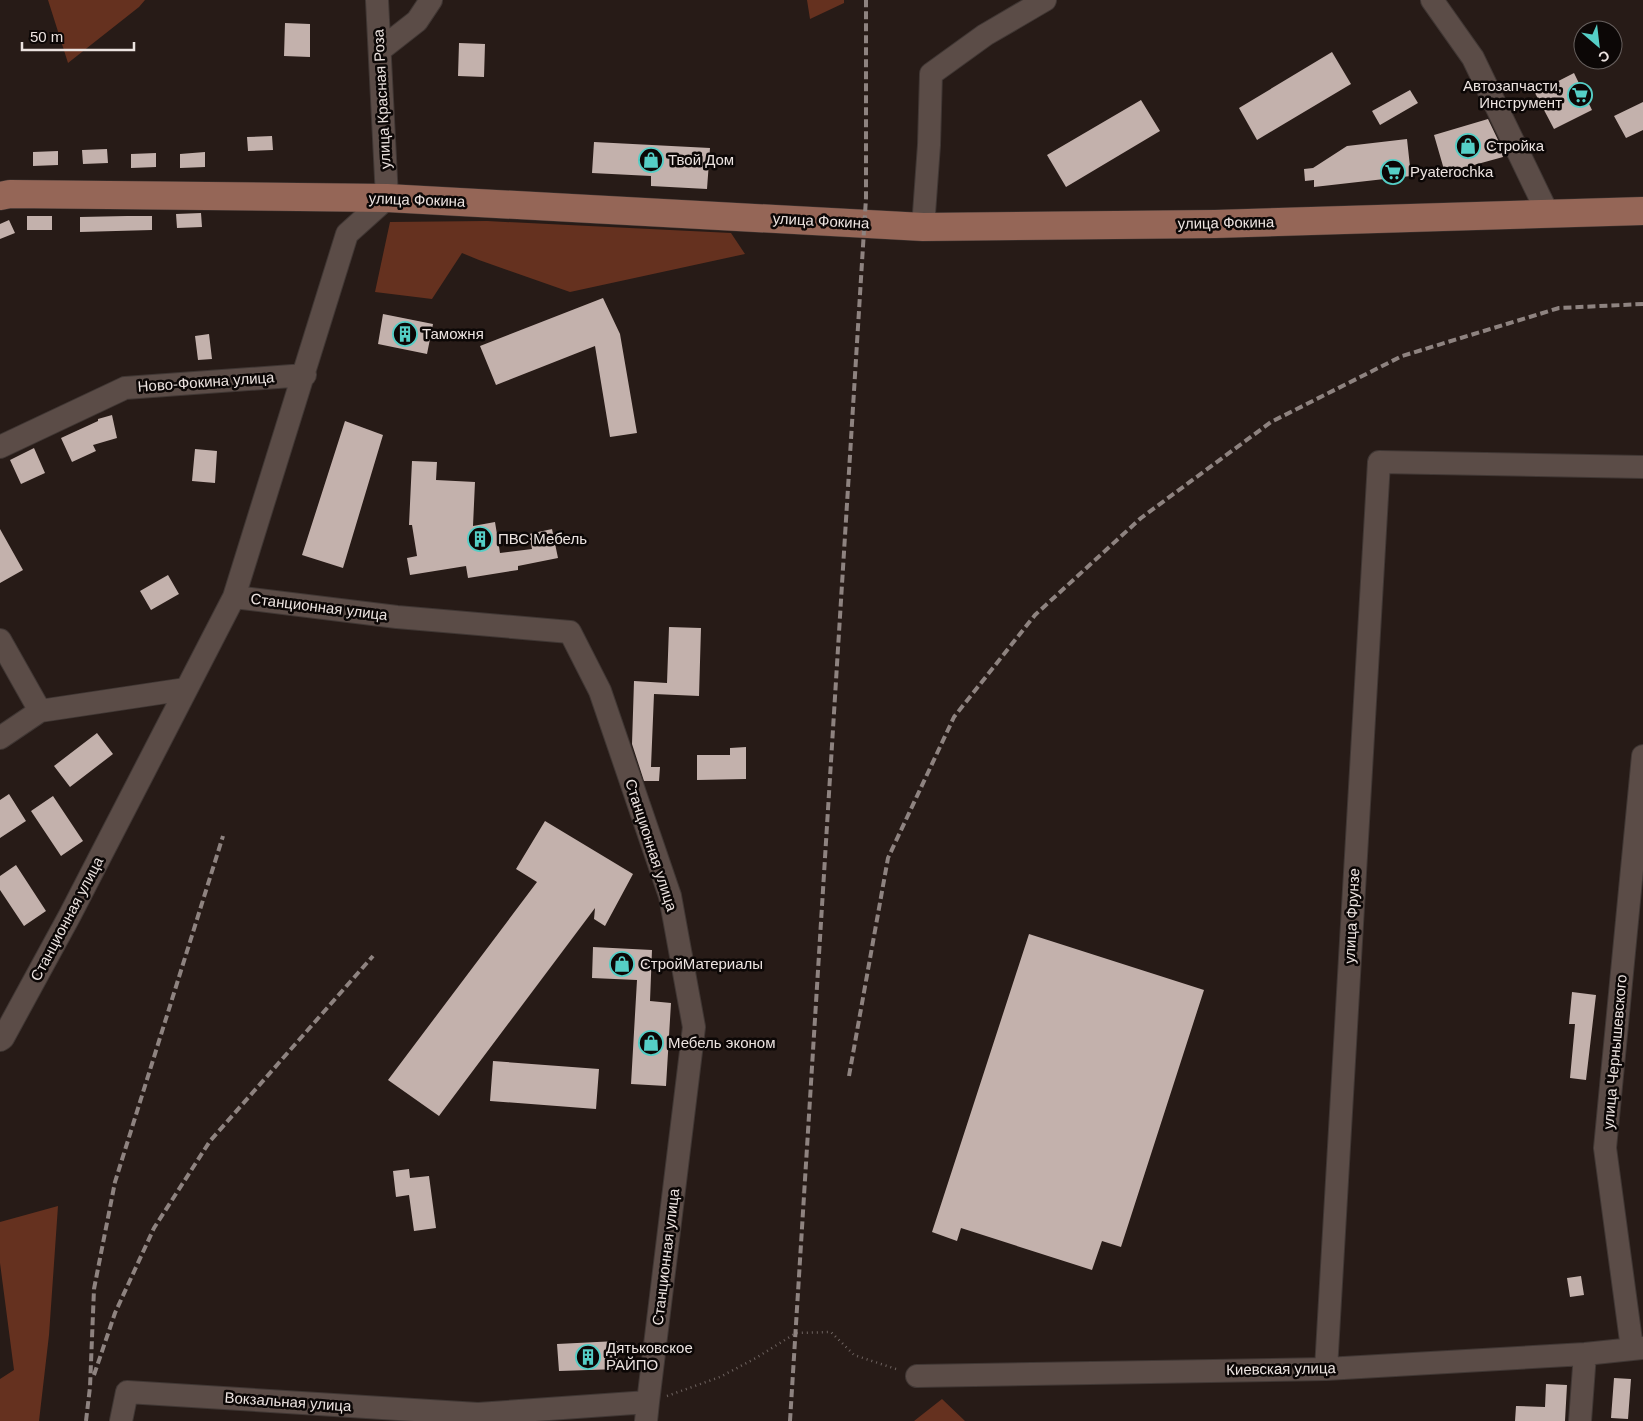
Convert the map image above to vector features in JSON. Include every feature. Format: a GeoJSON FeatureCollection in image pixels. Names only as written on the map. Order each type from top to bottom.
{"type":"FeatureCollection","features":[{"type":"Feature","properties":{"kind":"main road","name":"улица Фокина"},"geometry":{"type":"LineString","coordinates":[[0,196],[10,194],[387,198],[923,227],[1215,224],[1643,211]]}},
{"type":"Feature","properties":{"kind":"street","name":"улица Красная Роза"},"geometry":{"type":"LineString","coordinates":[[377,0],[387,198]]}},
{"type":"Feature","properties":{"kind":"street"},"geometry":{"type":"LineString","coordinates":[[380,50],[416,22],[431,0]]}},
{"type":"Feature","properties":{"kind":"street"},"geometry":{"type":"LineString","coordinates":[[923,227],[929,145],[931,74],[985,35],[1045,0]]}},
{"type":"Feature","properties":{"kind":"street"},"geometry":{"type":"LineString","coordinates":[[1432,0],[1473,58],[1548,214]]}},
{"type":"Feature","properties":{"kind":"street","name":"Станционная улица"},"geometry":{"type":"LineString","coordinates":[[0,1040],[3,1038],[70,915],[234,597],[347,234],[387,198]]}},
{"type":"Feature","properties":{"kind":"street","name":"Ново-Фокина улица"},"geometry":{"type":"LineString","coordinates":[[0,447],[125,388],[304,375]]}},
{"type":"Feature","properties":{"kind":"street","name":"улица Фрунзе"},"geometry":{"type":"LineString","coordinates":[[1326,1369],[1379,462],[1643,467]]}},
{"type":"Feature","properties":{"kind":"street","name":"Станционная улица"},"geometry":{"type":"LineString","coordinates":[[234,597],[397,617],[570,632],[600,691],[670,896],[694,1027],[647,1412]]}},
{"type":"Feature","properties":{"kind":"street"},"geometry":{"type":"LineString","coordinates":[[0,640],[40,711]]}},
{"type":"Feature","properties":{"kind":"street"},"geometry":{"type":"LineString","coordinates":[[0,738],[40,711],[186,688]]}},
{"type":"Feature","properties":{"kind":"street","name":"улица Чернышевского"},"geometry":{"type":"LineString","coordinates":[[1637,1348],[1605,1148],[1643,756]]}},
{"type":"Feature","properties":{"kind":"street","name":"Киевская улица"},"geometry":{"type":"LineString","coordinates":[[918,1376],[1326,1369],[1584,1354],[1637,1348]]}},
{"type":"Feature","properties":{"kind":"street"},"geometry":{"type":"LineString","coordinates":[[1580,1421],[1584,1354]]}},
{"type":"Feature","properties":{"kind":"street","name":"Вокзальная улица"},"geometry":{"type":"LineString","coordinates":[[121,1421],[127,1392],[477,1418],[647,1412]]}},
{"type":"Feature","properties":{"kind":"path"},"geometry":{"type":"LineString","coordinates":[[647,1412],[756,1358],[796,1332],[831,1332],[854,1355],[918,1376]]}},
{"type":"Feature","properties":{"kind":"shaded area"},"geometry":{"type":"Polygon","coordinates":[[[48,0],[145,0],[139,7],[68,63],[48,0]]]}},
{"type":"Feature","properties":{"kind":"shaded area"},"geometry":{"type":"Polygon","coordinates":[[[807,0],[844,0],[844,3],[810,19],[807,0]]]}},
{"type":"Feature","properties":{"kind":"shaded area"},"geometry":{"type":"Polygon","coordinates":[[[487,221],[731,233],[745,254],[570,292],[462,253],[432,299],[375,292],[390,222],[487,221]]]}},
{"type":"Feature","properties":{"kind":"shaded area"},"geometry":{"type":"Polygon","coordinates":[[[58,1206],[49,1335],[39,1421],[0,1421],[0,1379],[14,1370],[0,1263],[0,1222],[58,1206]]]}},
{"type":"Feature","properties":{"kind":"shaded area"},"geometry":{"type":"Polygon","coordinates":[[[942,1399],[965,1421],[914,1421],[942,1399]]]}},
{"type":"Feature","properties":{"kind":"building"},"geometry":{"type":"Polygon","coordinates":[[[285,23],[310,24],[310,57],[284,56],[285,23]]]}},
{"type":"Feature","properties":{"kind":"building"},"geometry":{"type":"Polygon","coordinates":[[[459,43],[485,44],[484,77],[458,76],[459,43]]]}},
{"type":"Feature","properties":{"kind":"building"},"geometry":{"type":"Polygon","coordinates":[[[1332,52],[1351,84],[1257,140],[1239,108],[1332,52]]]}},
{"type":"Feature","properties":{"kind":"building"},"geometry":{"type":"Polygon","coordinates":[[[1574,73],[1592,110],[1554,129],[1535,93],[1574,73]]]}},
{"type":"Feature","properties":{"kind":"building"},"geometry":{"type":"Polygon","coordinates":[[[1410,90],[1418,103],[1380,125],[1372,111],[1410,90]]]}},
{"type":"Feature","properties":{"kind":"building"},"geometry":{"type":"Polygon","coordinates":[[[1141,100],[1160,131],[1066,187],[1047,155],[1141,100]]]}},
{"type":"Feature","properties":{"kind":"building"},"geometry":{"type":"Polygon","coordinates":[[[1643,102],[1643,130],[1626,138],[1614,116],[1643,102]]]}},
{"type":"Feature","properties":{"kind":"building","name":"Стройка"},"geometry":{"type":"Polygon","coordinates":[[[1488,119],[1499,142],[1503,157],[1445,173],[1434,135],[1488,119]]]}},
{"type":"Feature","properties":{"kind":"building"},"geometry":{"type":"Polygon","coordinates":[[[272,136],[273,150],[248,151],[247,137],[272,136]]]}},
{"type":"Feature","properties":{"kind":"building"},"geometry":{"type":"Polygon","coordinates":[[[1407,139],[1411,176],[1314,187],[1314,180],[1305,181],[1304,169],[1313,168],[1347,146],[1407,139]]]}},
{"type":"Feature","properties":{"kind":"building","name":"Твой Дом"},"geometry":{"type":"Polygon","coordinates":[[[594,142],[710,148],[707,189],[651,186],[651,176],[592,173],[594,142]]]}},
{"type":"Feature","properties":{"kind":"building"},"geometry":{"type":"Polygon","coordinates":[[[107,149],[108,163],[83,164],[82,150],[107,149]]]}},
{"type":"Feature","properties":{"kind":"building"},"geometry":{"type":"Polygon","coordinates":[[[58,151],[58,165],[33,166],[33,152],[58,151]]]}},
{"type":"Feature","properties":{"kind":"building"},"geometry":{"type":"Polygon","coordinates":[[[205,152],[205,167],[180,168],[180,154],[205,152]]]}},
{"type":"Feature","properties":{"kind":"building"},"geometry":{"type":"Polygon","coordinates":[[[156,153],[156,167],[131,168],[131,154],[156,153]]]}},
{"type":"Feature","properties":{"kind":"building"},"geometry":{"type":"Polygon","coordinates":[[[201,213],[202,227],[177,228],[176,214],[201,213]]]}},
{"type":"Feature","properties":{"kind":"building"},"geometry":{"type":"Polygon","coordinates":[[[27,216],[52,216],[52,230],[27,230],[27,216]]]}},
{"type":"Feature","properties":{"kind":"building"},"geometry":{"type":"Polygon","coordinates":[[[152,216],[152,230],[80,232],[80,217],[152,216]]]}},
{"type":"Feature","properties":{"kind":"building"},"geometry":{"type":"Polygon","coordinates":[[[9,220],[15,233],[0,239],[0,224],[9,220]]]}},
{"type":"Feature","properties":{"kind":"building"},"geometry":{"type":"Polygon","coordinates":[[[603,298],[620,334],[637,433],[610,437],[595,346],[496,385],[480,346],[603,298]]]}},
{"type":"Feature","properties":{"kind":"building","name":"Таможня"},"geometry":{"type":"Polygon","coordinates":[[[383,314],[433,324],[427,354],[378,344],[383,314]]]}},
{"type":"Feature","properties":{"kind":"building"},"geometry":{"type":"Polygon","coordinates":[[[209,334],[212,359],[198,360],[195,336],[209,334]]]}},
{"type":"Feature","properties":{"kind":"building"},"geometry":{"type":"Polygon","coordinates":[[[112,415],[117,438],[93,445],[96,451],[72,462],[61,438],[98,421],[98,419],[112,415]]]}},
{"type":"Feature","properties":{"kind":"building"},"geometry":{"type":"Polygon","coordinates":[[[345,421],[383,435],[343,568],[302,555],[345,421]]]}},
{"type":"Feature","properties":{"kind":"building"},"geometry":{"type":"Polygon","coordinates":[[[34,448],[45,473],[21,484],[10,460],[34,448]]]}},
{"type":"Feature","properties":{"kind":"building"},"geometry":{"type":"Polygon","coordinates":[[[195,449],[217,451],[215,483],[192,481],[195,449]]]}},
{"type":"Feature","properties":{"kind":"building"},"geometry":{"type":"Polygon","coordinates":[[[412,461],[437,462],[436,480],[475,482],[473,526],[495,522],[500,553],[532,549],[529,534],[552,529],[558,558],[518,566],[518,570],[468,578],[466,566],[410,575],[407,558],[417,556],[412,525],[409,525],[412,461]]]}},
{"type":"Feature","properties":{"kind":"building"},"geometry":{"type":"Polygon","coordinates":[[[0,529],[23,570],[0,583],[0,529]]]}},
{"type":"Feature","properties":{"kind":"building"},"geometry":{"type":"Polygon","coordinates":[[[168,575],[179,594],[151,610],[140,591],[168,575]]]}},
{"type":"Feature","properties":{"kind":"building"},"geometry":{"type":"Polygon","coordinates":[[[669,627],[701,628],[699,696],[654,694],[651,767],[660,767],[659,781],[644,781],[632,744],[634,681],[667,683],[669,627]]]}},
{"type":"Feature","properties":{"kind":"building"},"geometry":{"type":"Polygon","coordinates":[[[97,733],[113,754],[70,787],[54,766],[97,733]]]}},
{"type":"Feature","properties":{"kind":"building"},"geometry":{"type":"Polygon","coordinates":[[[746,747],[746,779],[697,780],[697,755],[730,755],[730,748],[746,747]]]}},
{"type":"Feature","properties":{"kind":"building"},"geometry":{"type":"Polygon","coordinates":[[[9,794],[26,821],[0,838],[0,800],[9,794]]]}},
{"type":"Feature","properties":{"kind":"building"},"geometry":{"type":"Polygon","coordinates":[[[53,796],[83,841],[61,856],[31,811],[53,796]]]}},
{"type":"Feature","properties":{"kind":"building"},"geometry":{"type":"Polygon","coordinates":[[[545,821],[633,874],[605,926],[594,919],[595,908],[439,1116],[388,1080],[537,882],[516,869],[545,821]]]}},
{"type":"Feature","properties":{"kind":"building"},"geometry":{"type":"Polygon","coordinates":[[[16,865],[46,911],[24,926],[0,890],[0,876],[16,865]]]}},
{"type":"Feature","properties":{"kind":"building"},"geometry":{"type":"Polygon","coordinates":[[[1029,934],[1204,990],[1121,1247],[1102,1241],[1092,1270],[961,1228],[957,1241],[932,1232],[1029,934]]]}},
{"type":"Feature","properties":{"kind":"building"},"geometry":{"type":"Polygon","coordinates":[[[593,947],[652,950],[650,1001],[671,1003],[666,1086],[631,1084],[637,980],[592,978],[593,947]]]}},
{"type":"Feature","properties":{"kind":"building"},"geometry":{"type":"Polygon","coordinates":[[[1572,992],[1596,995],[1586,1080],[1570,1078],[1575,1024],[1569,1024],[1572,992]]]}},
{"type":"Feature","properties":{"kind":"building"},"geometry":{"type":"Polygon","coordinates":[[[493,1061],[599,1069],[596,1109],[490,1101],[493,1061]]]}},
{"type":"Feature","properties":{"kind":"building"},"geometry":{"type":"Polygon","coordinates":[[[409,1169],[410,1178],[429,1176],[436,1228],[414,1231],[409,1195],[396,1197],[393,1171],[409,1169]]]}},
{"type":"Feature","properties":{"kind":"building"},"geometry":{"type":"Polygon","coordinates":[[[1581,1276],[1584,1295],[1570,1297],[1567,1278],[1581,1276]]]}},
{"type":"Feature","properties":{"kind":"building","name":"Дятьковское РАЙПО"},"geometry":{"type":"Polygon","coordinates":[[[617,1341],[619,1369],[559,1371],[557,1344],[617,1341]]]}},
{"type":"Feature","properties":{"kind":"building"},"geometry":{"type":"Polygon","coordinates":[[[1614,1378],[1631,1379],[1628,1419],[1611,1418],[1614,1378]]]}},
{"type":"Feature","properties":{"kind":"building"},"geometry":{"type":"Polygon","coordinates":[[[1546,1384],[1567,1385],[1565,1421],[1515,1421],[1516,1406],[1545,1407],[1546,1384]]]}},
{"type":"Feature","properties":{"kind":"railway"},"geometry":{"type":"LineString","coordinates":[[790,1421],[866,198],[866,0]]}},
{"type":"Feature","properties":{"kind":"railway"},"geometry":{"type":"LineString","coordinates":[[849,1076],[888,858],[954,717],[1035,615],[1141,518],[1271,422],[1402,356],[1559,308],[1643,304]]}},
{"type":"Feature","properties":{"kind":"railway"},"geometry":{"type":"LineString","coordinates":[[86,1421],[90,1387],[94,1289],[115,1182],[223,836]]}},
{"type":"Feature","properties":{"kind":"railway"},"geometry":{"type":"LineString","coordinates":[[94,1375],[115,1313],[154,1228],[210,1141],[373,956]]}},
{"type":"Feature","properties":{"kind":"place","name":"Автозапчасти, Инструмент"},"geometry":{"type":"Point","coordinates":[1580,95]}},
{"type":"Feature","properties":{"kind":"place","name":"Стройка"},"geometry":{"type":"Point","coordinates":[1468,146]}},
{"type":"Feature","properties":{"kind":"place","name":"Твой Дом"},"geometry":{"type":"Point","coordinates":[651,160]}},
{"type":"Feature","properties":{"kind":"place","name":"Pyaterochka"},"geometry":{"type":"Point","coordinates":[1393,172]}},
{"type":"Feature","properties":{"kind":"place","name":"Таможня"},"geometry":{"type":"Point","coordinates":[405,334]}},
{"type":"Feature","properties":{"kind":"place","name":"ПВС Мебель"},"geometry":{"type":"Point","coordinates":[480,539]}},
{"type":"Feature","properties":{"kind":"place","name":"СтройМатериалы"},"geometry":{"type":"Point","coordinates":[622,964]}},
{"type":"Feature","properties":{"kind":"place","name":"Мебель эконом"},"geometry":{"type":"Point","coordinates":[651,1043]}},
{"type":"Feature","properties":{"kind":"place","name":"Дятьковское РАЙПО"},"geometry":{"type":"Point","coordinates":[588,1357]}}]}
